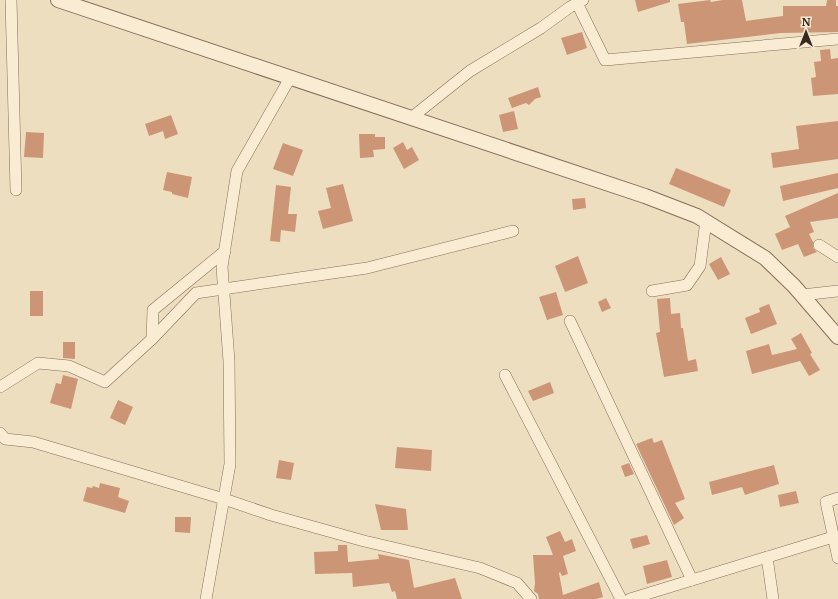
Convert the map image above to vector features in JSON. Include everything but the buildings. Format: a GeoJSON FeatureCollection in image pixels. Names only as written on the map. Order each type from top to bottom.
{"type":"FeatureCollection","features":[{"type":"Feature","properties":{"kind":"street"},"geometry":{"type":"LineString","coordinates":[[11,0],[16,190]]}},
{"type":"Feature","properties":{"kind":"street"},"geometry":{"type":"LineString","coordinates":[[58,0],[645,196],[697,216],[765,258],[802,295],[838,337]]}},
{"type":"Feature","properties":{"kind":"street"},"geometry":{"type":"LineString","coordinates":[[411,118],[470,71],[541,28],[574,3],[605,60],[838,39]]}},
{"type":"Feature","properties":{"kind":"street"},"geometry":{"type":"LineString","coordinates":[[206,599],[230,464],[229,361],[222,267],[237,171],[290,78]]}},
{"type":"Feature","properties":{"kind":"street"},"geometry":{"type":"LineString","coordinates":[[652,291],[687,285],[700,266],[706,221]]}},
{"type":"Feature","properties":{"kind":"street"},"geometry":{"type":"LineString","coordinates":[[0,387],[38,363],[69,366],[105,382],[152,339],[196,293],[367,268],[513,230]]}},
{"type":"Feature","properties":{"kind":"street"},"geometry":{"type":"LineString","coordinates":[[819,245],[838,257]]}},
{"type":"Feature","properties":{"kind":"street"},"geometry":{"type":"LineString","coordinates":[[152,339],[153,310],[225,251]]}},
{"type":"Feature","properties":{"kind":"street"},"geometry":{"type":"LineString","coordinates":[[802,295],[838,291]]}},
{"type":"Feature","properties":{"kind":"street"},"geometry":{"type":"LineString","coordinates":[[570,321],[692,580]]}},
{"type":"Feature","properties":{"kind":"street"},"geometry":{"type":"LineString","coordinates":[[505,375],[621,599]]}},
{"type":"Feature","properties":{"kind":"street"},"geometry":{"type":"LineString","coordinates":[[0,433],[6,438],[33,442],[224,499],[271,515],[364,541],[480,568],[517,583],[531,599]]}},
{"type":"Feature","properties":{"kind":"street"},"geometry":{"type":"LineString","coordinates":[[838,498],[826,502],[838,558]]}},
{"type":"Feature","properties":{"kind":"street"},"geometry":{"type":"LineString","coordinates":[[630,599],[834,537]]}},
{"type":"Feature","properties":{"kind":"street"},"geometry":{"type":"LineString","coordinates":[[767,557],[773,599]]}}]}
